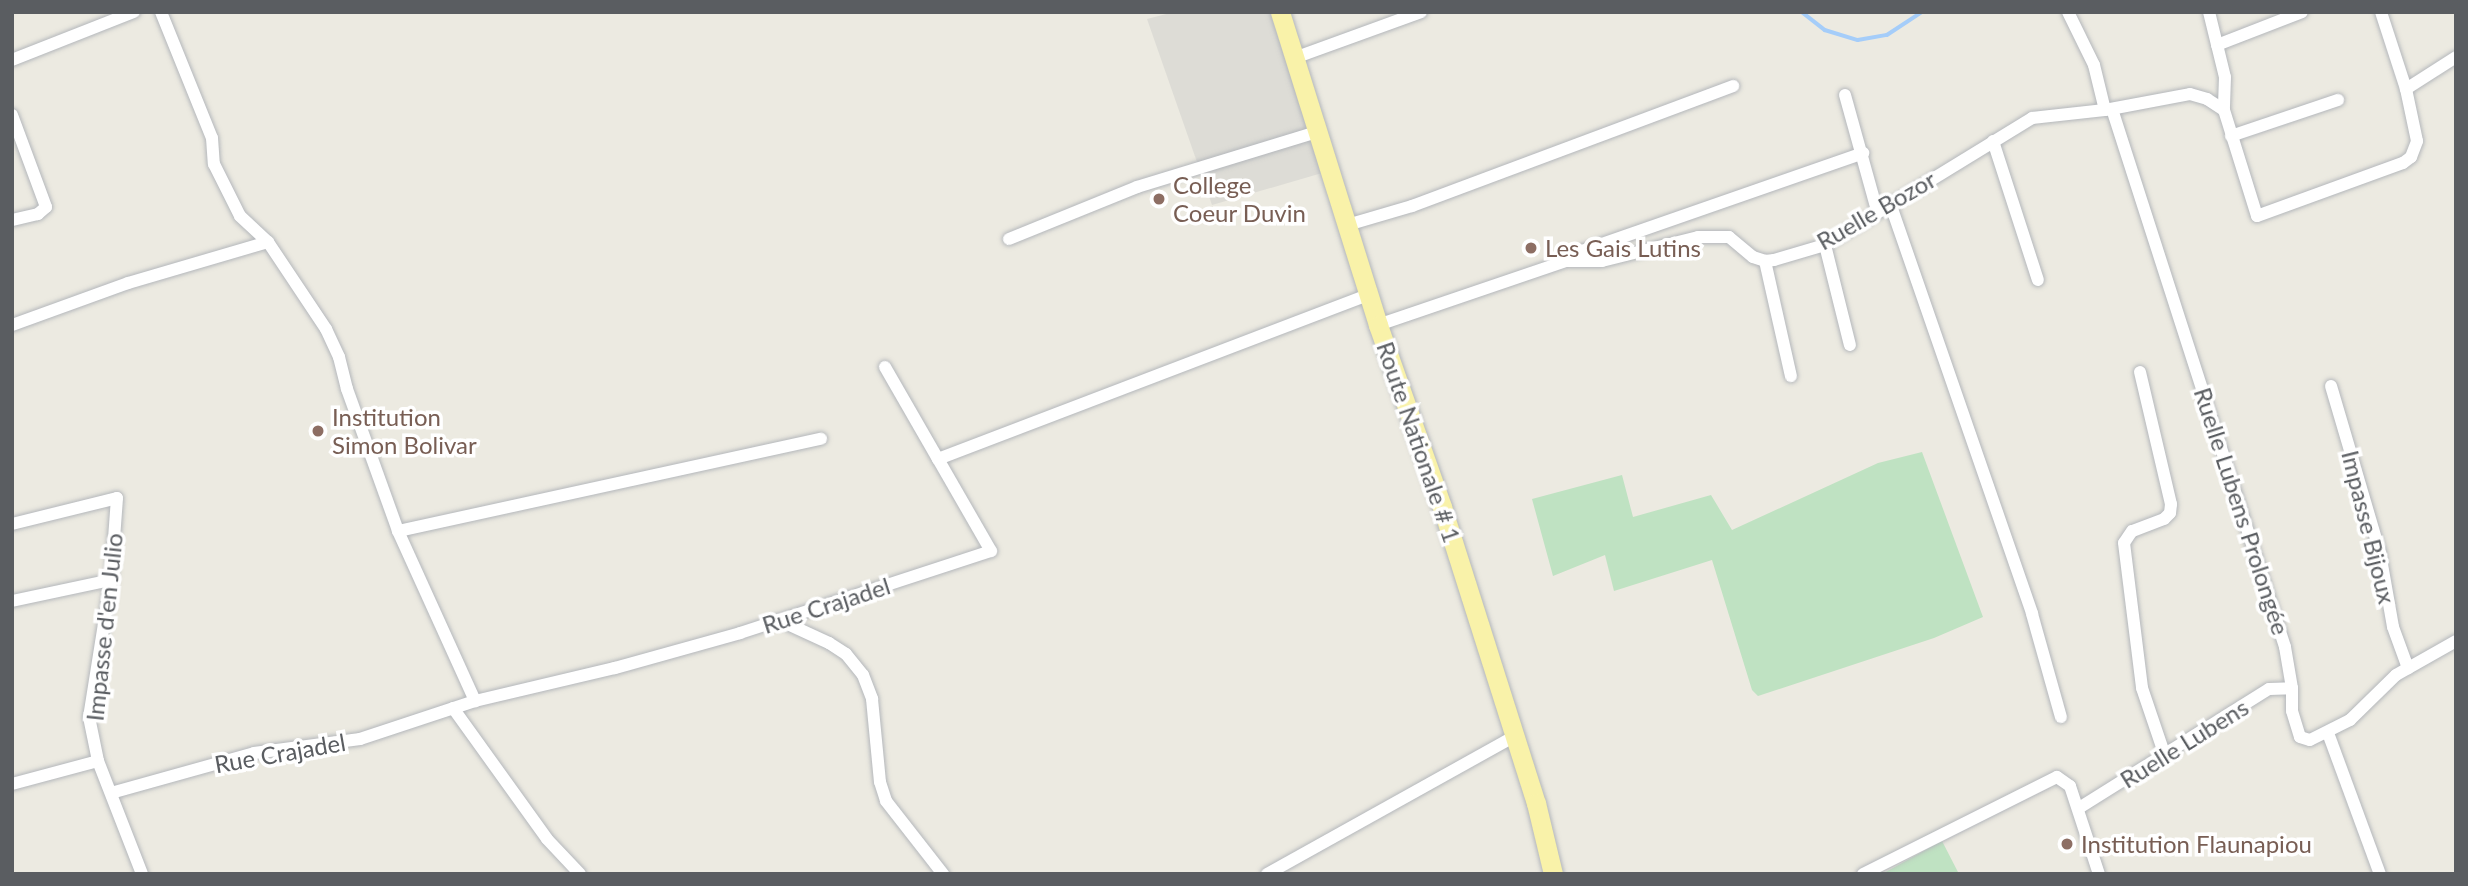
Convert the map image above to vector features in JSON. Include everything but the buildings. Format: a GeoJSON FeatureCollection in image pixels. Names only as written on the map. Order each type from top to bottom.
{"type":"FeatureCollection","features":[{"type":"Feature","properties":{"kind":"main road","name":"Route Nationale # 1"},"geometry":{"type":"LineString","coordinates":[[1280,12],[1378,324],[1443,507],[1536,803],[1553,874]]}},
{"type":"Feature","properties":{"kind":"street"},"geometry":{"type":"LineString","coordinates":[[12,60],[116,15],[134,12]]}},
{"type":"Feature","properties":{"kind":"street"},"geometry":{"type":"LineString","coordinates":[[162,12],[212,138],[214,164],[240,216],[268,242],[326,329],[339,356],[347,389],[398,531],[475,701]]}},
{"type":"Feature","properties":{"kind":"street"},"geometry":{"type":"LineString","coordinates":[[1294,58],[1421,12]]}},
{"type":"Feature","properties":{"kind":"street","name":"Ruelle Lubens Prolongée"},"geometry":{"type":"LineString","coordinates":[[2068,12],[2094,65],[2285,647],[2292,688],[2292,711],[2300,737],[2310,740],[2328,733]]}},
{"type":"Feature","properties":{"kind":"street"},"geometry":{"type":"LineString","coordinates":[[2209,12],[2225,77],[2224,110],[2257,216],[2411,158],[2417,141],[2406,89],[2381,12]]}},
{"type":"Feature","properties":{"kind":"street"},"geometry":{"type":"LineString","coordinates":[[2217,45],[2302,12]]}},
{"type":"Feature","properties":{"kind":"street"},"geometry":{"type":"LineString","coordinates":[[2406,89],[2456,57]]}},
{"type":"Feature","properties":{"kind":"street"},"geometry":{"type":"LineString","coordinates":[[1347,225],[1412,206],[1733,86]]}},
{"type":"Feature","properties":{"kind":"street","name":"Ruelle Bozor"},"geometry":{"type":"LineString","coordinates":[[1765,261],[1825,244],[2032,118],[2108,110],[2190,94],[2207,99],[2224,110]]}},
{"type":"Feature","properties":{"kind":"street"},"geometry":{"type":"LineString","coordinates":[[1845,95],[1877,210]]}},
{"type":"Feature","properties":{"kind":"street"},"geometry":{"type":"LineString","coordinates":[[2231,135],[2338,100]]}},
{"type":"Feature","properties":{"kind":"street"},"geometry":{"type":"LineString","coordinates":[[12,115],[47,207],[38,214],[12,220]]}},
{"type":"Feature","properties":{"kind":"street"},"geometry":{"type":"LineString","coordinates":[[1009,239],[1137,187],[1317,132]]}},
{"type":"Feature","properties":{"kind":"street"},"geometry":{"type":"LineString","coordinates":[[1993,141],[2038,280]]}},
{"type":"Feature","properties":{"kind":"street"},"geometry":{"type":"LineString","coordinates":[[1378,324],[1566,261],[1581,251],[1863,153]]}},
{"type":"Feature","properties":{"kind":"street"},"geometry":{"type":"LineString","coordinates":[[1890,203],[2032,614],[2060,717]]}},
{"type":"Feature","properties":{"kind":"street"},"geometry":{"type":"LineString","coordinates":[[1566,261],[1602,261],[1698,237],[1729,237],[1765,261],[1791,376]]}},
{"type":"Feature","properties":{"kind":"street"},"geometry":{"type":"LineString","coordinates":[[12,325],[128,282],[268,242]]}},
{"type":"Feature","properties":{"kind":"street"},"geometry":{"type":"LineString","coordinates":[[1825,244],[1850,345]]}},
{"type":"Feature","properties":{"kind":"street"},"geometry":{"type":"LineString","coordinates":[[885,367],[938,459],[1369,294]]}},
{"type":"Feature","properties":{"kind":"street"},"geometry":{"type":"LineString","coordinates":[[2140,372],[2171,504],[2164,519],[2132,531],[2124,543],[2142,688],[2165,756]]}},
{"type":"Feature","properties":{"kind":"street","name":"Impasse Bijoux"},"geometry":{"type":"LineString","coordinates":[[2331,386],[2380,553],[2393,627],[2407,668]]}},
{"type":"Feature","properties":{"kind":"street"},"geometry":{"type":"LineString","coordinates":[[398,531],[821,439]]}},
{"type":"Feature","properties":{"kind":"street","name":"Rue Crajadel"},"geometry":{"type":"LineString","coordinates":[[111,793],[254,753],[360,739],[475,701],[615,668],[779,620],[991,551],[938,459]]}},
{"type":"Feature","properties":{"kind":"street","name":"Impasse d'en Julio"},"geometry":{"type":"LineString","coordinates":[[12,524],[117,498],[111,580],[89,717],[98,761],[142,874]]}},
{"type":"Feature","properties":{"kind":"street"},"geometry":{"type":"LineString","coordinates":[[12,601],[111,580]]}},
{"type":"Feature","properties":{"kind":"street"},"geometry":{"type":"LineString","coordinates":[[779,620],[829,643],[846,654],[863,675],[872,699],[880,782],[896,817],[943,874]]}},
{"type":"Feature","properties":{"kind":"street"},"geometry":{"type":"LineString","coordinates":[[2380,874],[2328,733],[2350,720],[2407,668],[2456,641]]}},
{"type":"Feature","properties":{"kind":"street","name":"Ruelle Lubens"},"geometry":{"type":"LineString","coordinates":[[2079,808],[2269,689],[2292,688]]}},
{"type":"Feature","properties":{"kind":"street"},"geometry":{"type":"LineString","coordinates":[[453,708],[547,839],[580,874]]}},
{"type":"Feature","properties":{"kind":"street"},"geometry":{"type":"LineString","coordinates":[[1267,874],[1515,736]]}},
{"type":"Feature","properties":{"kind":"street"},"geometry":{"type":"LineString","coordinates":[[12,784],[98,761]]}},
{"type":"Feature","properties":{"kind":"street"},"geometry":{"type":"LineString","coordinates":[[1863,874],[2048,779],[2057,777],[2066,780],[2079,808],[2099,874]]}},
{"type":"Feature","properties":{"kind":"shaded area"},"geometry":{"type":"Polygon","coordinates":[[[1174,12],[1270,12],[1322,173],[1212,205],[1147,19],[1174,12]]]}},
{"type":"Feature","properties":{"kind":"green space"},"geometry":{"type":"Polygon","coordinates":[[[1922,452],[1983,617],[1934,638],[1758,696],[1752,690],[1712,560],[1614,591],[1605,555],[1553,576],[1532,499],[1622,475],[1633,517],[1711,495],[1732,530],[1878,463],[1922,452]]]}},
{"type":"Feature","properties":{"kind":"green space"},"geometry":{"type":"Polygon","coordinates":[[[1942,841],[1959,874],[1882,874],[1942,841]]]}},
{"type":"Feature","properties":{"kind":"waterway"},"geometry":{"type":"LineString","coordinates":[[1802,12],[1825,30],[1858,40],[1887,35],[1922,12]]}},
{"type":"Feature","properties":{"kind":"place","name":"College Coeur Duvin"},"geometry":{"type":"Point","coordinates":[1159,199]}},
{"type":"Feature","properties":{"kind":"place","name":"Les Gais Lutins"},"geometry":{"type":"Point","coordinates":[1531,248]}},
{"type":"Feature","properties":{"kind":"place","name":"Institution Simon Bolivar"},"geometry":{"type":"Point","coordinates":[318,431]}},
{"type":"Feature","properties":{"kind":"place","name":"Institution Flaunapiou"},"geometry":{"type":"Point","coordinates":[2067,844]}}]}
